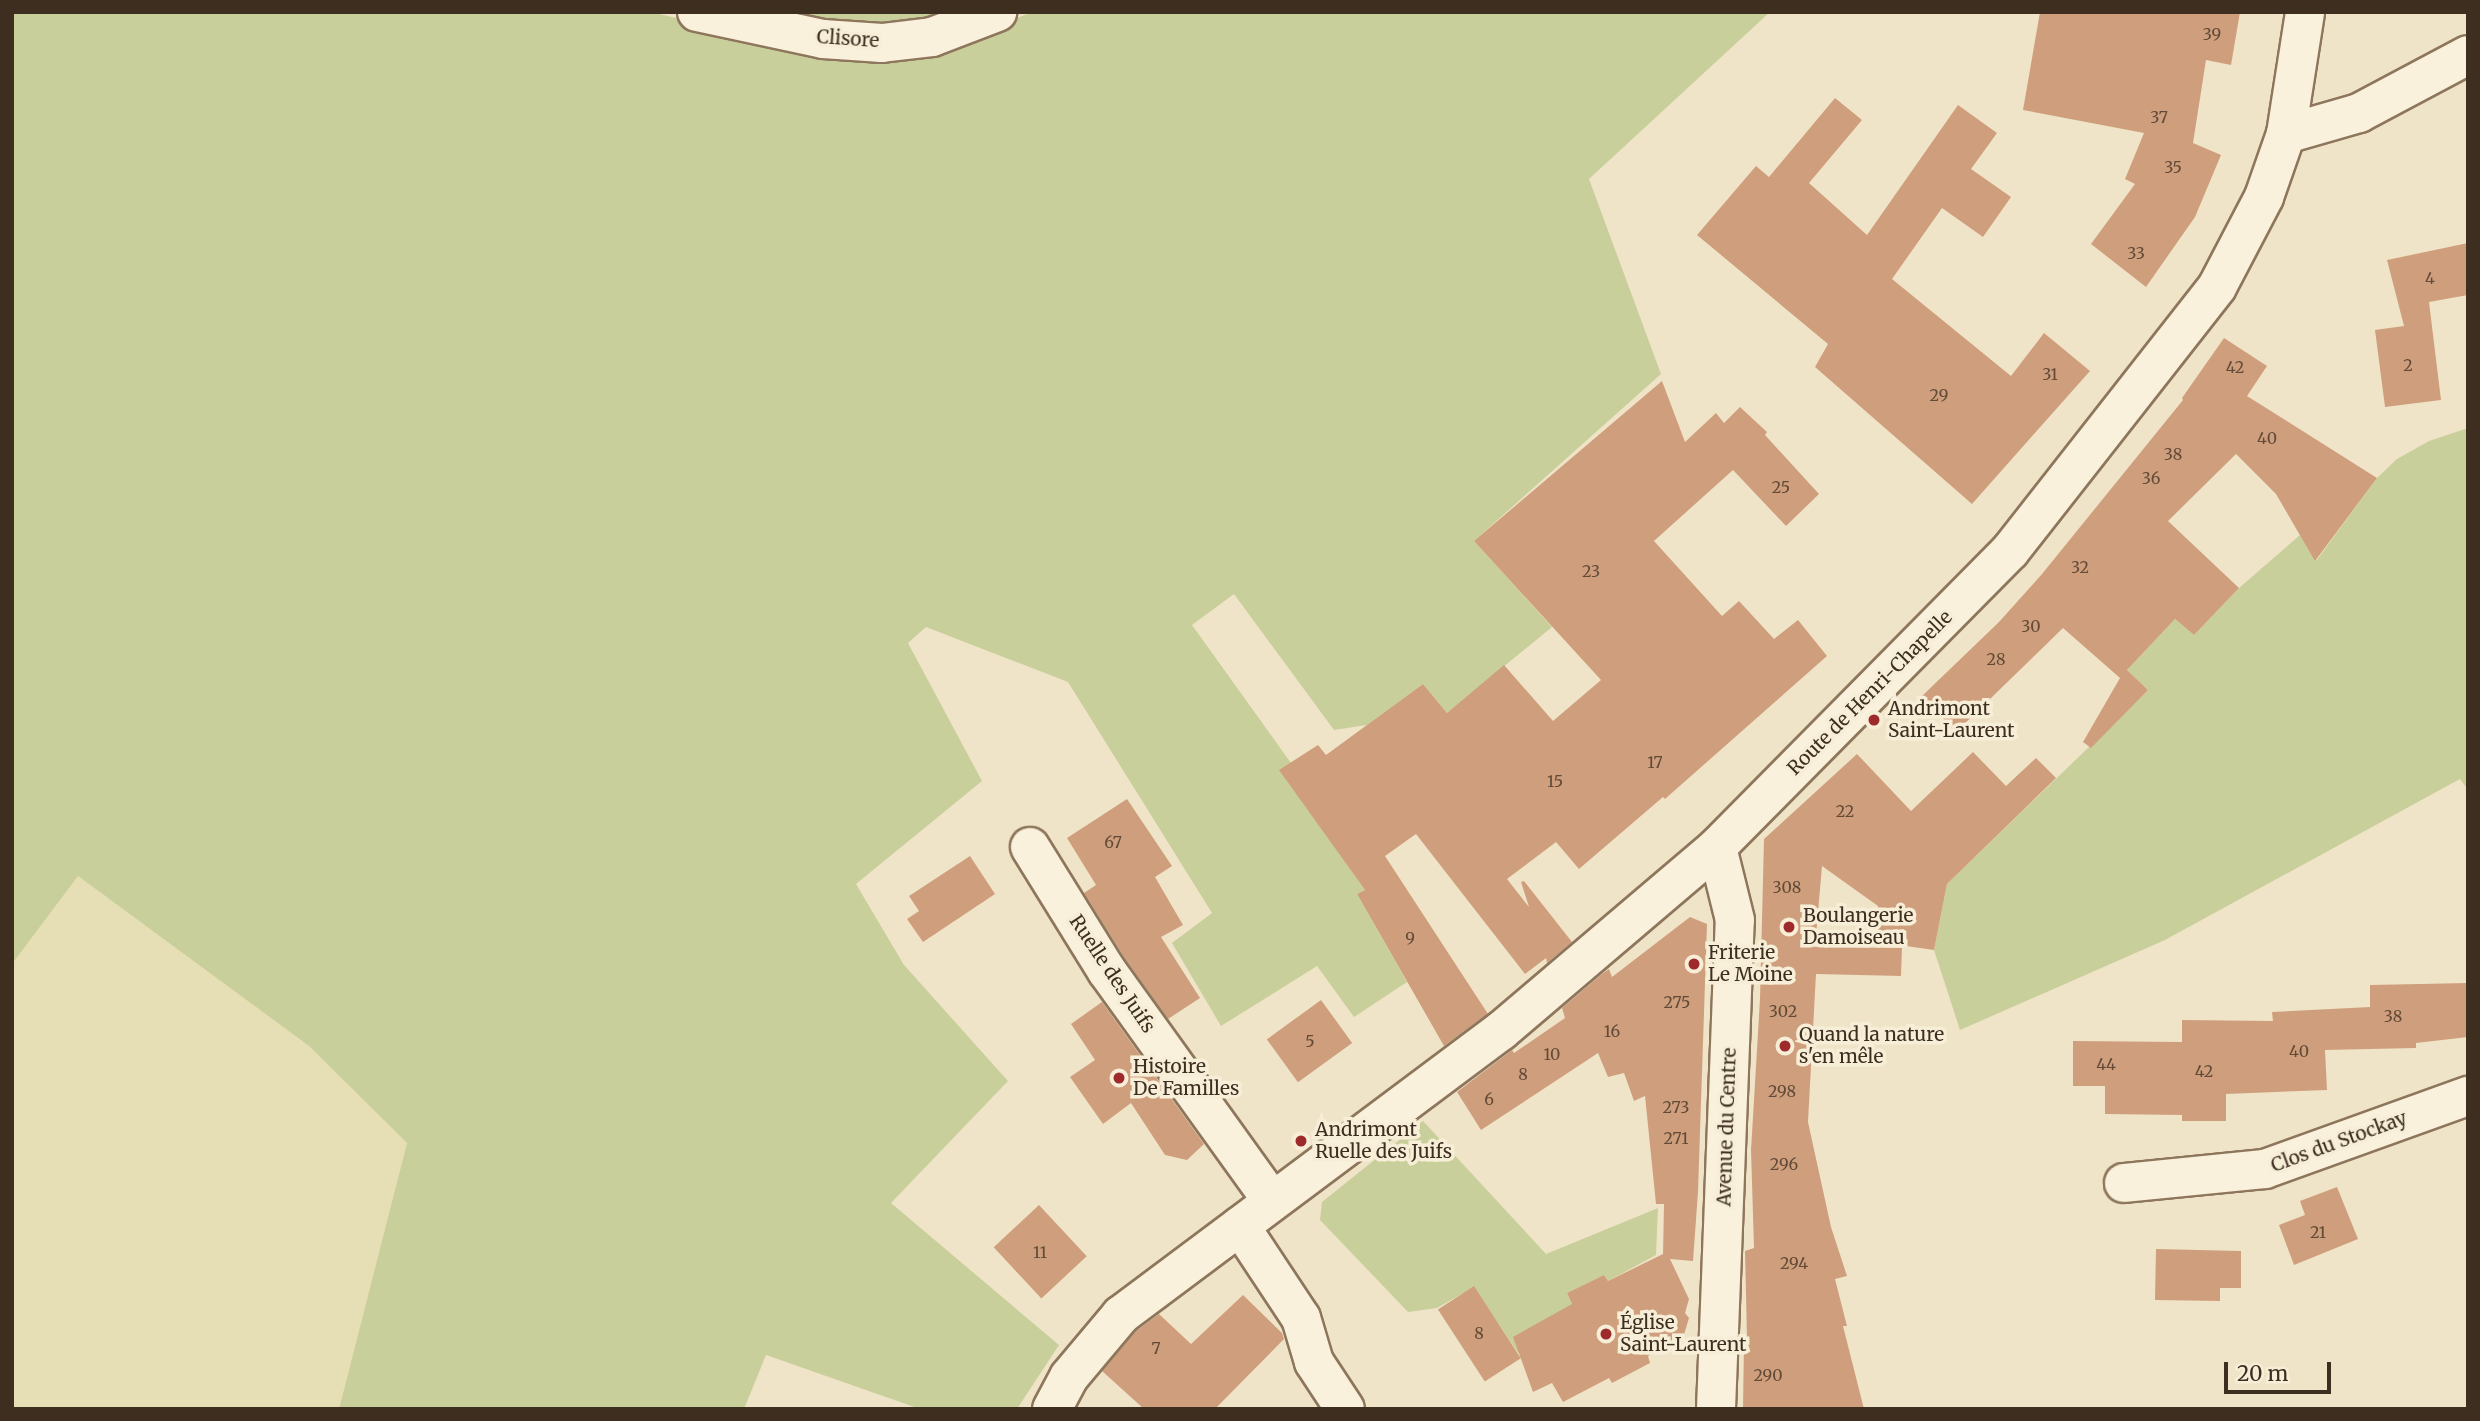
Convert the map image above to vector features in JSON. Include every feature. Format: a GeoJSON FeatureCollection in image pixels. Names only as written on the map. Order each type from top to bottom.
{"type":"FeatureCollection","features":[{"type":"Feature","properties":{"kind":"street","name":"Clisore"},"geometry":{"type":"LineString","coordinates":[[697,12],[823,39],[882,43],[932,37],[997,12]]}},
{"type":"Feature","properties":{"kind":"street","name":"Route de Henri-Chapelle"},"geometry":{"type":"LineString","coordinates":[[1052,1409],[1069,1377],[1121,1315],[1501,1031],[1717,847],[2010,551],[2217,287],[2264,197],[2286,134],[2305,12]]}},
{"type":"Feature","properties":{"kind":"street"},"geometry":{"type":"LineString","coordinates":[[2286,134],[2360,113],[2468,55]]}},
{"type":"Feature","properties":{"kind":"street","name":"Ruelle des Juifs"},"geometry":{"type":"LineString","coordinates":[[1030,847],[1107,971],[1272,1201]]}},
{"type":"Feature","properties":{"kind":"street","name":"Avenue du Centre"},"geometry":{"type":"LineString","coordinates":[[1716,1409],[1735,920],[1717,847]]}},
{"type":"Feature","properties":{"kind":"street","name":"Clos du Stockay"},"geometry":{"type":"LineString","coordinates":[[2124,1183],[2265,1169],[2468,1096]]}},
{"type":"Feature","properties":{"kind":"street"},"geometry":{"type":"LineString","coordinates":[[1240,1226],[1301,1318],[1314,1362],[1345,1409]]}},
{"type":"Feature","properties":{"kind":"shaded area"},"geometry":{"type":"Polygon","coordinates":[[[78,876],[309,1046],[407,1143],[339,1409],[12,1409],[12,964],[78,876]]]}},
{"type":"Feature","properties":{"kind":"green space"},"geometry":{"type":"Polygon","coordinates":[[[12,12],[651,12],[801,48],[916,59],[1032,12],[1770,12],[1589,179],[1661,374],[1474,541],[1552,627],[1447,713],[1423,684],[1367,725],[1334,730],[1234,594],[1192,625],[1291,763],[1280,770],[1365,890],[1357,894],[1407,982],[1354,1017],[1317,966],[1221,1026],[1172,943],[1212,913],[1068,682],[926,627],[908,643],[982,781],[856,884],[904,965],[1008,1081],[891,1203],[1059,1345],[1017,1409],[920,1409],[766,1355],[744,1409],[339,1409],[407,1143],[309,1046],[78,876],[12,964],[12,12]]]}},
{"type":"Feature","properties":{"kind":"green space"},"geometry":{"type":"Polygon","coordinates":[[[751,12],[948,12],[878,34],[751,12]]]}},
{"type":"Feature","properties":{"kind":"green space"},"geometry":{"type":"Polygon","coordinates":[[[2468,428],[2468,790],[2460,779],[2165,940],[1960,1030],[1934,950],[1947,884],[2148,690],[2127,670],[2175,619],[2194,635],[2239,588],[2300,535],[2316,561],[2377,478],[2397,459],[2429,441],[2468,428]]]}},
{"type":"Feature","properties":{"kind":"green space"},"geometry":{"type":"Polygon","coordinates":[[[1423,1121],[1546,1254],[1658,1208],[1656,1255],[1608,1281],[1604,1275],[1567,1293],[1572,1304],[1535,1345],[1518,1353],[1474,1287],[1437,1308],[1408,1312],[1320,1220],[1322,1202],[1423,1121]]]}},
{"type":"Feature","properties":{"kind":"building"},"geometry":{"type":"Polygon","coordinates":[[[2040,12],[2240,12],[2231,65],[2206,60],[2193,143],[2221,155],[2195,217],[2146,287],[2091,244],[2135,184],[2125,179],[2144,133],[2023,110],[2040,12]]]}},
{"type":"Feature","properties":{"kind":"building"},"geometry":{"type":"Polygon","coordinates":[[[1835,98],[1862,120],[1809,183],[1867,235],[1958,105],[1997,133],[1971,169],[2011,197],[1983,237],[1942,208],[1892,279],[2011,376],[2044,333],[2090,371],[1972,504],[1815,367],[1828,344],[1697,235],[1756,166],[1769,177],[1835,98]]]}},
{"type":"Feature","properties":{"kind":"building"},"geometry":{"type":"Polygon","coordinates":[[[2468,243],[2468,295],[2429,302],[2441,400],[2385,407],[2375,330],[2404,326],[2387,260],[2468,243]]]}},
{"type":"Feature","properties":{"kind":"building"},"geometry":{"type":"Polygon","coordinates":[[[2224,338],[2267,366],[2247,396],[2377,478],[2315,561],[2276,494],[2236,454],[2168,521],[2239,588],[2194,635],[2175,619],[2127,670],[2148,690],[2091,748],[2083,742],[2120,678],[2063,628],[1956,732],[1922,696],[1999,622],[2042,574],[2183,400],[2224,338]]]}},
{"type":"Feature","properties":{"kind":"building"},"geometry":{"type":"Polygon","coordinates":[[[1662,381],[1685,442],[1716,413],[1724,423],[1740,407],[1767,432],[1765,435],[1819,494],[1786,526],[1733,470],[1654,541],[1722,616],[1739,601],[1774,639],[1798,620],[1827,656],[1665,799],[1663,797],[1579,869],[1556,842],[1507,879],[1529,907],[1521,882],[1524,881],[1572,942],[1547,963],[1546,958],[1525,974],[1416,834],[1385,856],[1488,1014],[1444,1046],[1357,894],[1365,890],[1279,770],[1318,745],[1326,755],[1423,684],[1447,713],[1504,665],[1553,721],[1601,680],[1474,541],[1662,381]]]}},
{"type":"Feature","properties":{"kind":"building"},"geometry":{"type":"Polygon","coordinates":[[[1973,752],[2006,786],[2036,758],[2056,778],[1947,884],[1934,950],[1878,942],[1878,906],[1822,866],[1815,947],[1902,948],[1901,976],[1816,974],[1808,1122],[1831,1227],[1847,1276],[1835,1279],[1847,1326],[1843,1326],[1864,1409],[1743,1409],[1744,1340],[1747,1340],[1745,1251],[1754,1248],[1751,1150],[1760,999],[1764,839],[1857,754],[1911,811],[1973,752]]]}},
{"type":"Feature","properties":{"kind":"building"},"geometry":{"type":"Polygon","coordinates":[[[1127,799],[1172,866],[1155,877],[1183,925],[1161,937],[1200,998],[1168,1019],[1125,959],[1084,893],[1096,885],[1067,838],[1127,799]]]}},
{"type":"Feature","properties":{"kind":"building"},"geometry":{"type":"Polygon","coordinates":[[[970,856],[995,894],[923,942],[907,919],[919,911],[909,896],[970,856]]]}},
{"type":"Feature","properties":{"kind":"building"},"geometry":{"type":"Polygon","coordinates":[[[1690,917],[1707,924],[1698,1192],[1693,1261],[1670,1259],[1689,1299],[1685,1313],[1689,1318],[1683,1338],[1648,1356],[1650,1363],[1612,1383],[1609,1378],[1563,1402],[1552,1383],[1533,1392],[1513,1337],[1572,1304],[1567,1293],[1604,1275],[1608,1281],[1663,1254],[1664,1204],[1656,1204],[1645,1096],[1634,1101],[1624,1073],[1608,1077],[1598,1053],[1481,1130],[1457,1092],[1512,1050],[1514,1053],[1565,1018],[1562,1008],[1602,974],[1609,969],[1612,977],[1690,917]]]}},
{"type":"Feature","properties":{"kind":"building"},"geometry":{"type":"Polygon","coordinates":[[[2468,983],[2468,1037],[2416,1043],[2416,1048],[2325,1050],[2327,1090],[2226,1094],[2226,1121],[2182,1121],[2182,1115],[2105,1114],[2105,1086],[2073,1086],[2073,1041],[2182,1042],[2182,1020],[2273,1021],[2272,1012],[2370,1007],[2370,985],[2468,983]]]}},
{"type":"Feature","properties":{"kind":"building"},"geometry":{"type":"Polygon","coordinates":[[[1321,1000],[1352,1043],[1298,1082],[1267,1039],[1321,1000]]]}},
{"type":"Feature","properties":{"kind":"building","name":"Histoire De Familles"},"geometry":{"type":"Polygon","coordinates":[[[1102,1002],[1204,1144],[1187,1160],[1165,1155],[1131,1103],[1103,1124],[1070,1077],[1095,1060],[1071,1024],[1102,1002]]]}},
{"type":"Feature","properties":{"kind":"building"},"geometry":{"type":"Polygon","coordinates":[[[2337,1187],[2358,1239],[2294,1265],[2279,1225],[2305,1215],[2300,1201],[2337,1187]]]}},
{"type":"Feature","properties":{"kind":"building"},"geometry":{"type":"Polygon","coordinates":[[[1039,1205],[1087,1256],[1041,1298],[994,1247],[1039,1205]]]}},
{"type":"Feature","properties":{"kind":"building"},"geometry":{"type":"Polygon","coordinates":[[[2156,1249],[2241,1251],[2241,1288],[2220,1288],[2220,1301],[2155,1300],[2156,1249]]]}},
{"type":"Feature","properties":{"kind":"building"},"geometry":{"type":"Polygon","coordinates":[[[1474,1286],[1521,1358],[1485,1382],[1438,1309],[1474,1286]]]}},
{"type":"Feature","properties":{"kind":"building"},"geometry":{"type":"Polygon","coordinates":[[[1243,1295],[1282,1333],[1284,1339],[1215,1409],[1144,1409],[1102,1371],[1136,1331],[1159,1314],[1191,1344],[1243,1295]]]}},
{"type":"Feature","properties":{"kind":"place","name":"Andrimont Saint-Laurent"},"geometry":{"type":"Point","coordinates":[1874,720]}},
{"type":"Feature","properties":{"kind":"place","name":"Boulangerie Damoiseau"},"geometry":{"type":"Point","coordinates":[1789,927]}},
{"type":"Feature","properties":{"kind":"place","name":"Friterie Le Moine"},"geometry":{"type":"Point","coordinates":[1694,964]}},
{"type":"Feature","properties":{"kind":"place","name":"Quand la nature s'en mêle"},"geometry":{"type":"Point","coordinates":[1785,1046]}},
{"type":"Feature","properties":{"kind":"place","name":"Histoire De Familles"},"geometry":{"type":"Point","coordinates":[1119,1078]}},
{"type":"Feature","properties":{"kind":"place","name":"Andrimont Ruelle des Juifs"},"geometry":{"type":"Point","coordinates":[1301,1141]}},
{"type":"Feature","properties":{"kind":"place","name":"Église Saint-Laurent"},"geometry":{"type":"Point","coordinates":[1606,1334]}}]}
